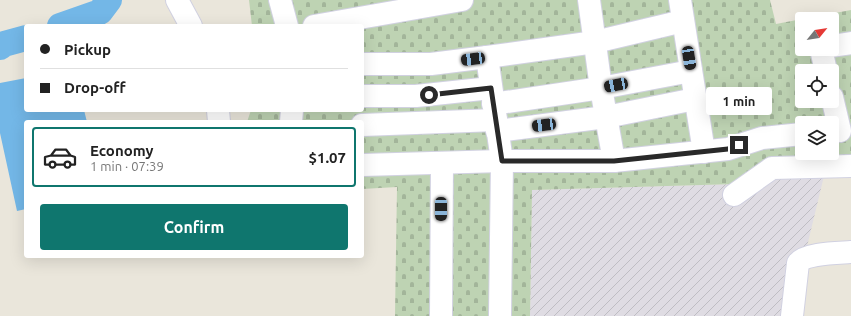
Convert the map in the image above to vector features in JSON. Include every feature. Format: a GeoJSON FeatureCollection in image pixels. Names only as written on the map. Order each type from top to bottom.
{"type":"FeatureCollection","features":[{"type":"Feature","properties":{"kind":"street"},"geometry":{"type":"LineString","coordinates":[[177,0],[190,24]]}},
{"type":"Feature","properties":{"kind":"street"},"geometry":{"type":"LineString","coordinates":[[280,0],[286,24]]}},
{"type":"Feature","properties":{"kind":"street"},"geometry":{"type":"LineString","coordinates":[[325,24],[462,0]]}},
{"type":"Feature","properties":{"kind":"street"},"geometry":{"type":"LineString","coordinates":[[589,0],[601,88],[614,161]]}},
{"type":"Feature","properties":{"kind":"street"},"geometry":{"type":"LineString","coordinates":[[680,0],[704,152]]}},
{"type":"Feature","properties":{"kind":"street"},"geometry":{"type":"LineString","coordinates":[[364,64],[431,64],[487,57],[595,42],[683,21]]}},
{"type":"Feature","properties":{"kind":"street"},"geometry":{"type":"LineString","coordinates":[[839,45],[851,43]]}},
{"type":"Feature","properties":{"kind":"street"},"geometry":{"type":"LineString","coordinates":[[487,57],[502,161],[500,316]]}},
{"type":"Feature","properties":{"kind":"street"},"geometry":{"type":"LineString","coordinates":[[364,125],[494,111],[601,88],[691,71]]}},
{"type":"Feature","properties":{"kind":"street"},"geometry":{"type":"LineString","coordinates":[[364,96],[416,96],[494,111],[606,117],[695,99]]}},
{"type":"Feature","properties":{"kind":"street"},"geometry":{"type":"LineString","coordinates":[[835,108],[841,131]]}},
{"type":"Feature","properties":{"kind":"street"},"geometry":{"type":"LineString","coordinates":[[364,165],[502,161],[614,161],[728,149],[762,138],[795,135]]}},
{"type":"Feature","properties":{"kind":"street"},"geometry":{"type":"LineString","coordinates":[[441,316],[442,163]]}},
{"type":"Feature","properties":{"kind":"street"},"geometry":{"type":"LineString","coordinates":[[734,195],[772,168],[851,166]]}},
{"type":"Feature","properties":{"kind":"street"},"geometry":{"type":"LineString","coordinates":[[792,316],[798,263],[801,259],[811,256],[851,252]]}},
{"type":"Feature","properties":{"kind":"shaded area"},"geometry":{"type":"Polygon","coordinates":[[[764,167],[824,176],[803,263],[799,316],[530,316],[532,190],[735,184],[764,167]]]}},
{"type":"Feature","properties":{"kind":"green space"},"geometry":{"type":"Polygon","coordinates":[[[249,0],[770,0],[776,24],[795,20],[795,56],[839,56],[839,12],[851,10],[851,162],[735,184],[532,190],[530,316],[395,316],[397,187],[364,189],[364,120],[248,120],[250,112],[364,112],[364,24],[252,24],[249,0]]]}},
{"type":"Feature","properties":{"kind":"water"},"geometry":{"type":"Polygon","coordinates":[[[24,78],[24,112],[84,112],[86,120],[24,120],[24,209],[17,211],[0,133],[0,83],[24,78]]]}},
{"type":"Feature","properties":{"kind":"waterway"},"geometry":{"type":"LineString","coordinates":[[66,24],[100,12],[109,0]]}},
{"type":"Feature","properties":{"kind":"waterway"},"geometry":{"type":"LineString","coordinates":[[0,47],[4,44],[24,39]]}},
{"type":"Feature","properties":{"kind":"route"},"geometry":{"type":"LineString","coordinates":[[429,95],[491,88],[502,161],[614,161],[728,149],[739,145]]}}]}
